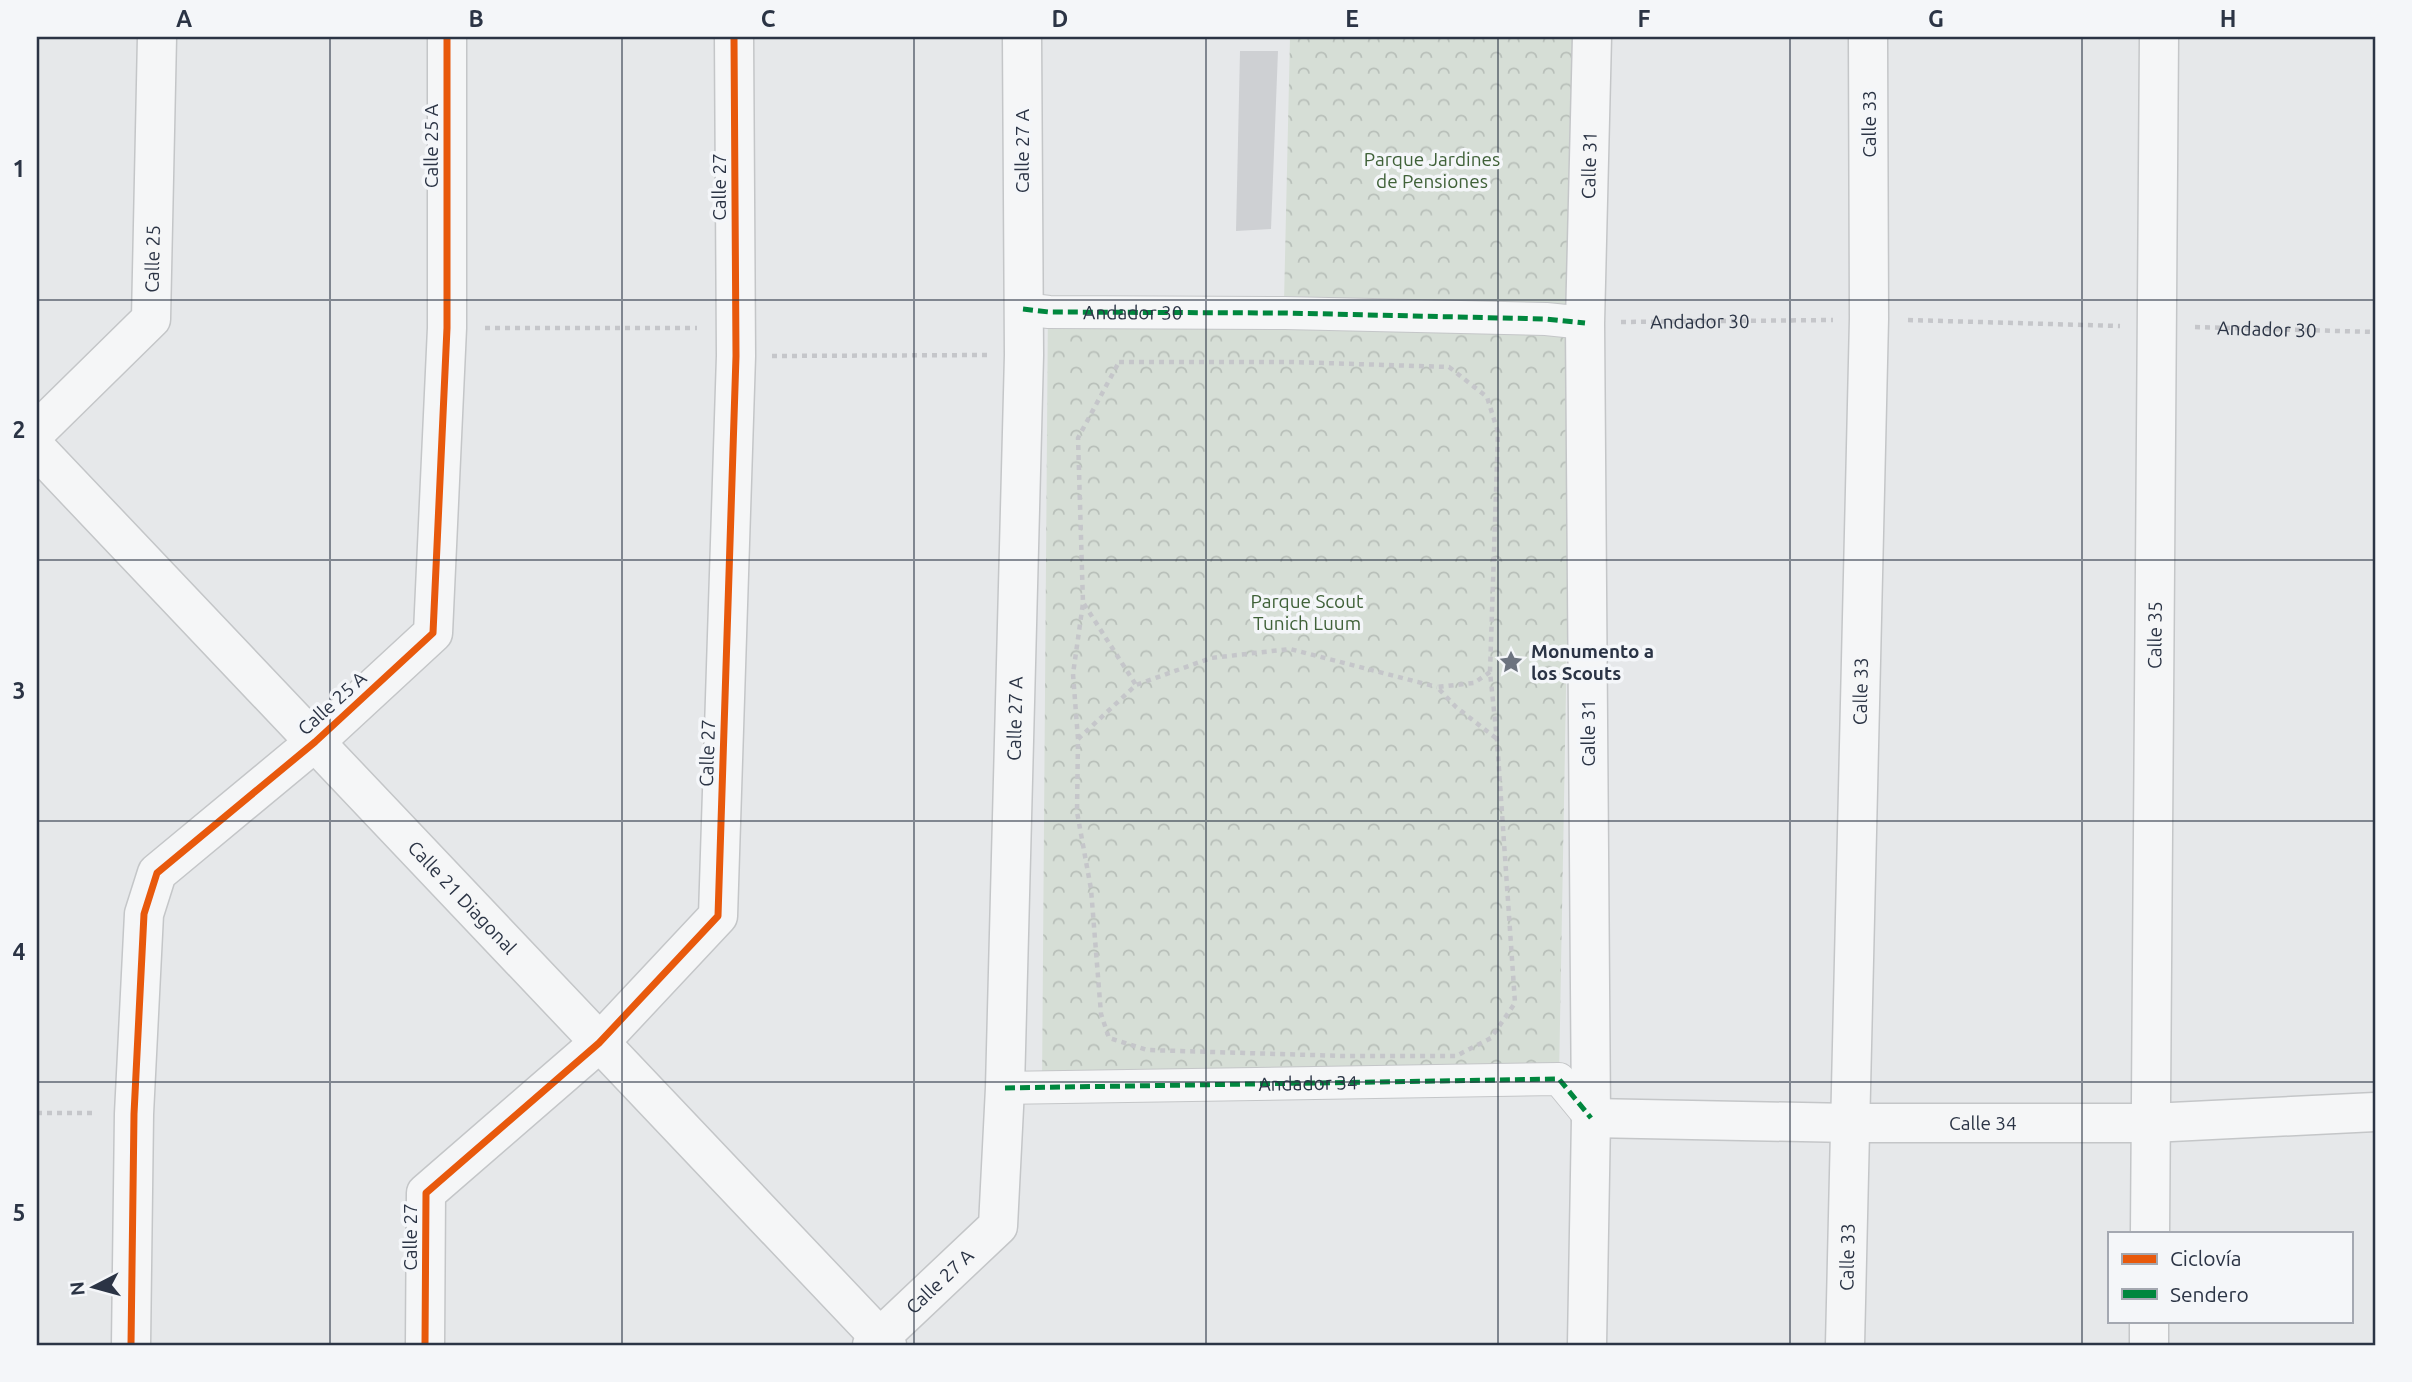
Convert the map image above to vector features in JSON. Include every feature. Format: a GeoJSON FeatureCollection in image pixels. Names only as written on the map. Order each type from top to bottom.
{"type":"FeatureCollection","features":[{"type":"Feature","properties":{"kind":"street","name":"Calle 25"},"geometry":{"type":"LineString","coordinates":[[37,431],[151,319],[157,37]]}},
{"type":"Feature","properties":{"kind":"street","name":"Calle 25 A"},"geometry":{"type":"LineString","coordinates":[[131,1345],[135,1114],[144,914],[157,873],[314,742],[433,632],[447,328],[447,37]]}},
{"type":"Feature","properties":{"kind":"street","name":"Calle 27"},"geometry":{"type":"LineString","coordinates":[[425,1345],[426,1193],[599,1043],[718,916],[736,342],[734,37]]}},
{"type":"Feature","properties":{"kind":"street","name":"Calle 27 A"},"geometry":{"type":"LineString","coordinates":[[880,1343],[998,1226],[1005,1088],[1024,355],[1022,37]]}},
{"type":"Feature","properties":{"kind":"street","name":"Calle 31"},"geometry":{"type":"LineString","coordinates":[[1587,1345],[1591,1118],[1586,323],[1592,37]]}},
{"type":"Feature","properties":{"kind":"street","name":"Calle 33"},"geometry":{"type":"LineString","coordinates":[[1846,1345],[1869,319],[1868,37]]}},
{"type":"Feature","properties":{"kind":"street","name":"Calle 35"},"geometry":{"type":"LineString","coordinates":[[2150,1232],[2159,327],[2159,37]]}},
{"type":"Feature","properties":{"kind":"street","name":"Andador 30"},"geometry":{"type":"LineString","coordinates":[[1023,309],[1049,312],[1518,318],[1586,323]]}},
{"type":"Feature","properties":{"kind":"street","name":"Calle 21 Diagonal"},"geometry":{"type":"LineString","coordinates":[[37,449],[880,1343]]}},
{"type":"Feature","properties":{"kind":"street","name":"Andador 34"},"geometry":{"type":"LineString","coordinates":[[1005,1088],[1559,1079],[1591,1118]]}},
{"type":"Feature","properties":{"kind":"street","name":"Calle 34"},"geometry":{"type":"LineString","coordinates":[[1591,1118],[1850,1123],[2151,1123],[2375,1112]]}},
{"type":"Feature","properties":{"kind":"street"},"geometry":{"type":"LineString","coordinates":[[2149,1322],[2149,1345]]}},
{"type":"Feature","properties":{"kind":"path"},"geometry":{"type":"LineString","coordinates":[[447,328],[1024,355]]}},
{"type":"Feature","properties":{"kind":"path"},"geometry":{"type":"LineString","coordinates":[[1119,362],[1292,362],[1449,368],[1486,397],[1498,432],[1490,672],[1516,1003],[1491,1038],[1456,1056],[1344,1056],[1147,1050],[1109,1038],[1101,1014],[1091,889],[1077,812],[1079,739],[1073,674],[1083,603],[1078,438],[1119,362]]}},
{"type":"Feature","properties":{"kind":"path"},"geometry":{"type":"LineString","coordinates":[[1083,603],[1136,685]]}},
{"type":"Feature","properties":{"kind":"path"},"geometry":{"type":"LineString","coordinates":[[1079,739],[1136,685],[1211,658],[1290,649],[1437,687],[1474,683],[1490,672]]}},
{"type":"Feature","properties":{"kind":"path"},"geometry":{"type":"LineString","coordinates":[[1437,687],[1456,707],[1497,740]]}},
{"type":"Feature","properties":{"kind":"path"},"geometry":{"type":"LineString","coordinates":[[37,1113],[135,1114]]}},
{"type":"Feature","properties":{"kind":"green space","name":"Parque Scout Tunich Luum"},"geometry":{"type":"Polygon","coordinates":[[[1290,37],[1581,37],[1573,303],[1559,1079],[1042,1088],[1048,301],[1284,302],[1290,37]]]}},
{"type":"Feature","properties":{"kind":"building"},"geometry":{"type":"Polygon","coordinates":[[[1240,51],[1278,51],[1271,229],[1236,231],[1240,51]]]}},
{"type":"Feature","properties":{"kind":"marked path"},"geometry":{"type":"LineString","coordinates":[[1023,309],[1049,312],[1285,313],[1546,319],[1585,323]]}},
{"type":"Feature","properties":{"kind":"marked path"},"geometry":{"type":"LineString","coordinates":[[1005,1088],[1559,1079],[1591,1118]]}},
{"type":"Feature","properties":{"kind":"cycle path"},"geometry":{"type":"LineString","coordinates":[[131,1345],[134,1114],[144,914],[157,873],[315,742],[433,633],[447,328],[447,37]]}},
{"type":"Feature","properties":{"kind":"cycle path"},"geometry":{"type":"LineString","coordinates":[[425,1345],[426,1193],[599,1043],[718,916],[736,356],[734,37]]}},
{"type":"Feature","properties":{"kind":"place","name":"Monumento a los Scouts"},"geometry":{"type":"Point","coordinates":[1511,662]}},
{"type":"Feature","properties":{"kind":"park label","name":"Parque Jardines de Pensiones"},"geometry":{"type":"Point","coordinates":[1432,170]}}]}
